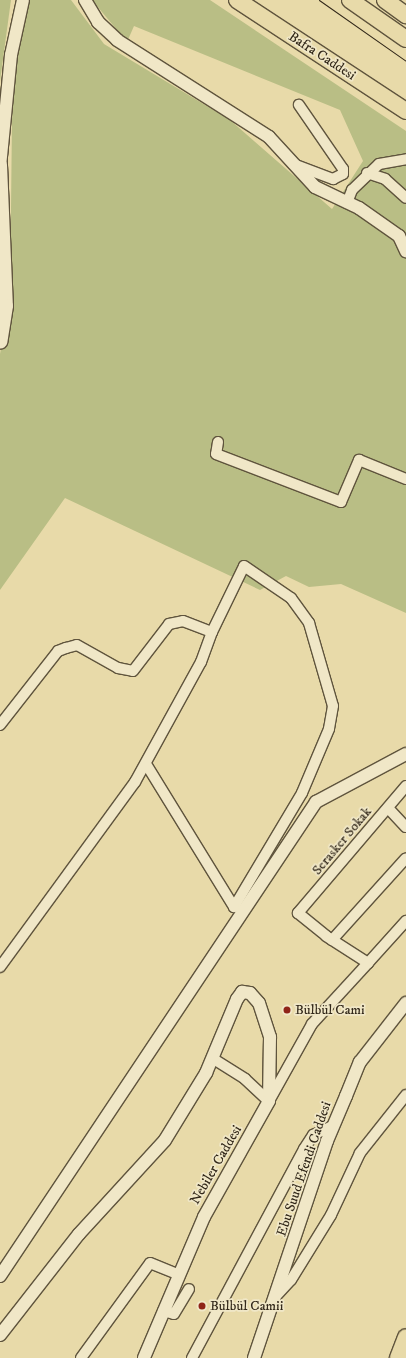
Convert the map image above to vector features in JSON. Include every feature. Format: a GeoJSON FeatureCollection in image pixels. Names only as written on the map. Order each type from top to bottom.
{"type":"FeatureCollection","features":[{"type":"Feature","properties":{"kind":"main road","name":"Bafra Caddesi"},"geometry":{"type":"LineString","coordinates":[[237,0],[406,111]]}},
{"type":"Feature","properties":{"kind":"main road","name":"Bafra Caddesi"},"geometry":{"type":"LineString","coordinates":[[255,0],[406,100]]}},
{"type":"Feature","properties":{"kind":"main road"},"geometry":{"type":"LineString","coordinates":[[350,0],[406,38]]}},
{"type":"Feature","properties":{"kind":"main road"},"geometry":{"type":"LineString","coordinates":[[385,0],[406,15]]}},
{"type":"Feature","properties":{"kind":"main road"},"geometry":{"type":"LineString","coordinates":[[0,166],[6,306],[0,342]]}},
{"type":"Feature","properties":{"kind":"main road"},"geometry":{"type":"LineString","coordinates":[[398,1358],[406,1337]]}},
{"type":"Feature","properties":{"kind":"street"},"geometry":{"type":"LineString","coordinates":[[0,166],[11,55],[23,0]]}},
{"type":"Feature","properties":{"kind":"street"},"geometry":{"type":"LineString","coordinates":[[85,0],[98,22],[117,40],[269,137],[291,164],[315,187],[347,203],[403,238],[406,251]]}},
{"type":"Feature","properties":{"kind":"street"},"geometry":{"type":"LineString","coordinates":[[291,164],[333,179],[343,174],[343,169],[299,105]]}},
{"type":"Feature","properties":{"kind":"street"},"geometry":{"type":"LineString","coordinates":[[347,203],[352,190],[367,173],[393,159],[406,159]]}},
{"type":"Feature","properties":{"kind":"street"},"geometry":{"type":"LineString","coordinates":[[393,159],[406,164]]}},
{"type":"Feature","properties":{"kind":"street"},"geometry":{"type":"LineString","coordinates":[[367,173],[385,179],[406,198]]}},
{"type":"Feature","properties":{"kind":"street"},"geometry":{"type":"LineString","coordinates":[[218,442],[216,454],[341,502],[359,460],[406,479]]}},
{"type":"Feature","properties":{"kind":"street"},"geometry":{"type":"LineString","coordinates":[[0,967],[106,825],[146,764],[201,662],[212,632],[244,566],[291,598],[309,623],[333,706],[329,729],[302,793],[234,906],[146,764]]}},
{"type":"Feature","properties":{"kind":"street"},"geometry":{"type":"LineString","coordinates":[[0,724],[58,651],[77,645],[118,668],[133,671],[169,624],[183,621],[212,632]]}},
{"type":"Feature","properties":{"kind":"street"},"geometry":{"type":"LineString","coordinates":[[0,1276],[316,802],[406,754]]}},
{"type":"Feature","properties":{"kind":"street","name":"Serasker Sokak"},"geometry":{"type":"LineString","coordinates":[[332,940],[298,913],[406,786]]}},
{"type":"Feature","properties":{"kind":"street"},"geometry":{"type":"LineString","coordinates":[[388,808],[406,827]]}},
{"type":"Feature","properties":{"kind":"street"},"geometry":{"type":"LineString","coordinates":[[368,963],[332,940],[406,858]]}},
{"type":"Feature","properties":{"kind":"street"},"geometry":{"type":"LineString","coordinates":[[0,1334],[79,1234],[165,1140],[212,1058],[245,1078],[269,1101],[312,1024],[406,921]]}},
{"type":"Feature","properties":{"kind":"street","name":"Nebiler Caddesi"},"geometry":{"type":"LineString","coordinates":[[144,1358],[177,1274],[204,1217],[269,1101],[270,1038],[259,1003],[250,993],[242,992],[212,1058]]}},
{"type":"Feature","properties":{"kind":"street","name":"Ebu Suud Efendi Caddesi"},"geometry":{"type":"LineString","coordinates":[[254,1358],[334,1124],[360,1062],[406,1003]]}},
{"type":"Feature","properties":{"kind":"street"},"geometry":{"type":"LineString","coordinates":[[275,1297],[291,1280],[331,1215],[360,1153],[406,1095]]}},
{"type":"Feature","properties":{"kind":"street"},"geometry":{"type":"LineString","coordinates":[[192,1358],[307,1144],[322,1127],[334,1124]]}},
{"type":"Feature","properties":{"kind":"street"},"geometry":{"type":"LineString","coordinates":[[81,1358],[150,1263],[177,1274]]}},
{"type":"Feature","properties":{"kind":"street"},"geometry":{"type":"LineString","coordinates":[[163,1310],[174,1314],[189,1289]]}},
{"type":"Feature","properties":{"kind":"green space"},"geometry":{"type":"Polygon","coordinates":[[[0,0],[11,0],[0,81],[0,0]]]}},
{"type":"Feature","properties":{"kind":"green space"},"geometry":{"type":"Polygon","coordinates":[[[26,0],[71,0],[104,44],[230,120],[332,209],[363,161],[340,110],[134,26],[127,42],[92,0],[210,0],[406,131],[406,613],[341,584],[309,587],[286,576],[260,590],[65,498],[0,590],[0,354],[10,300],[12,118],[19,30],[26,0]]]}},
{"type":"Feature","properties":{"kind":"tram line"},"geometry":{"type":"LineString","coordinates":[[319,0],[406,61]]}},
{"type":"Feature","properties":{"kind":"place","name":"Bülbül Cami"},"geometry":{"type":"Point","coordinates":[287,1010]}},
{"type":"Feature","properties":{"kind":"place","name":"Bülbül Camii"},"geometry":{"type":"Point","coordinates":[202,1306]}}]}
